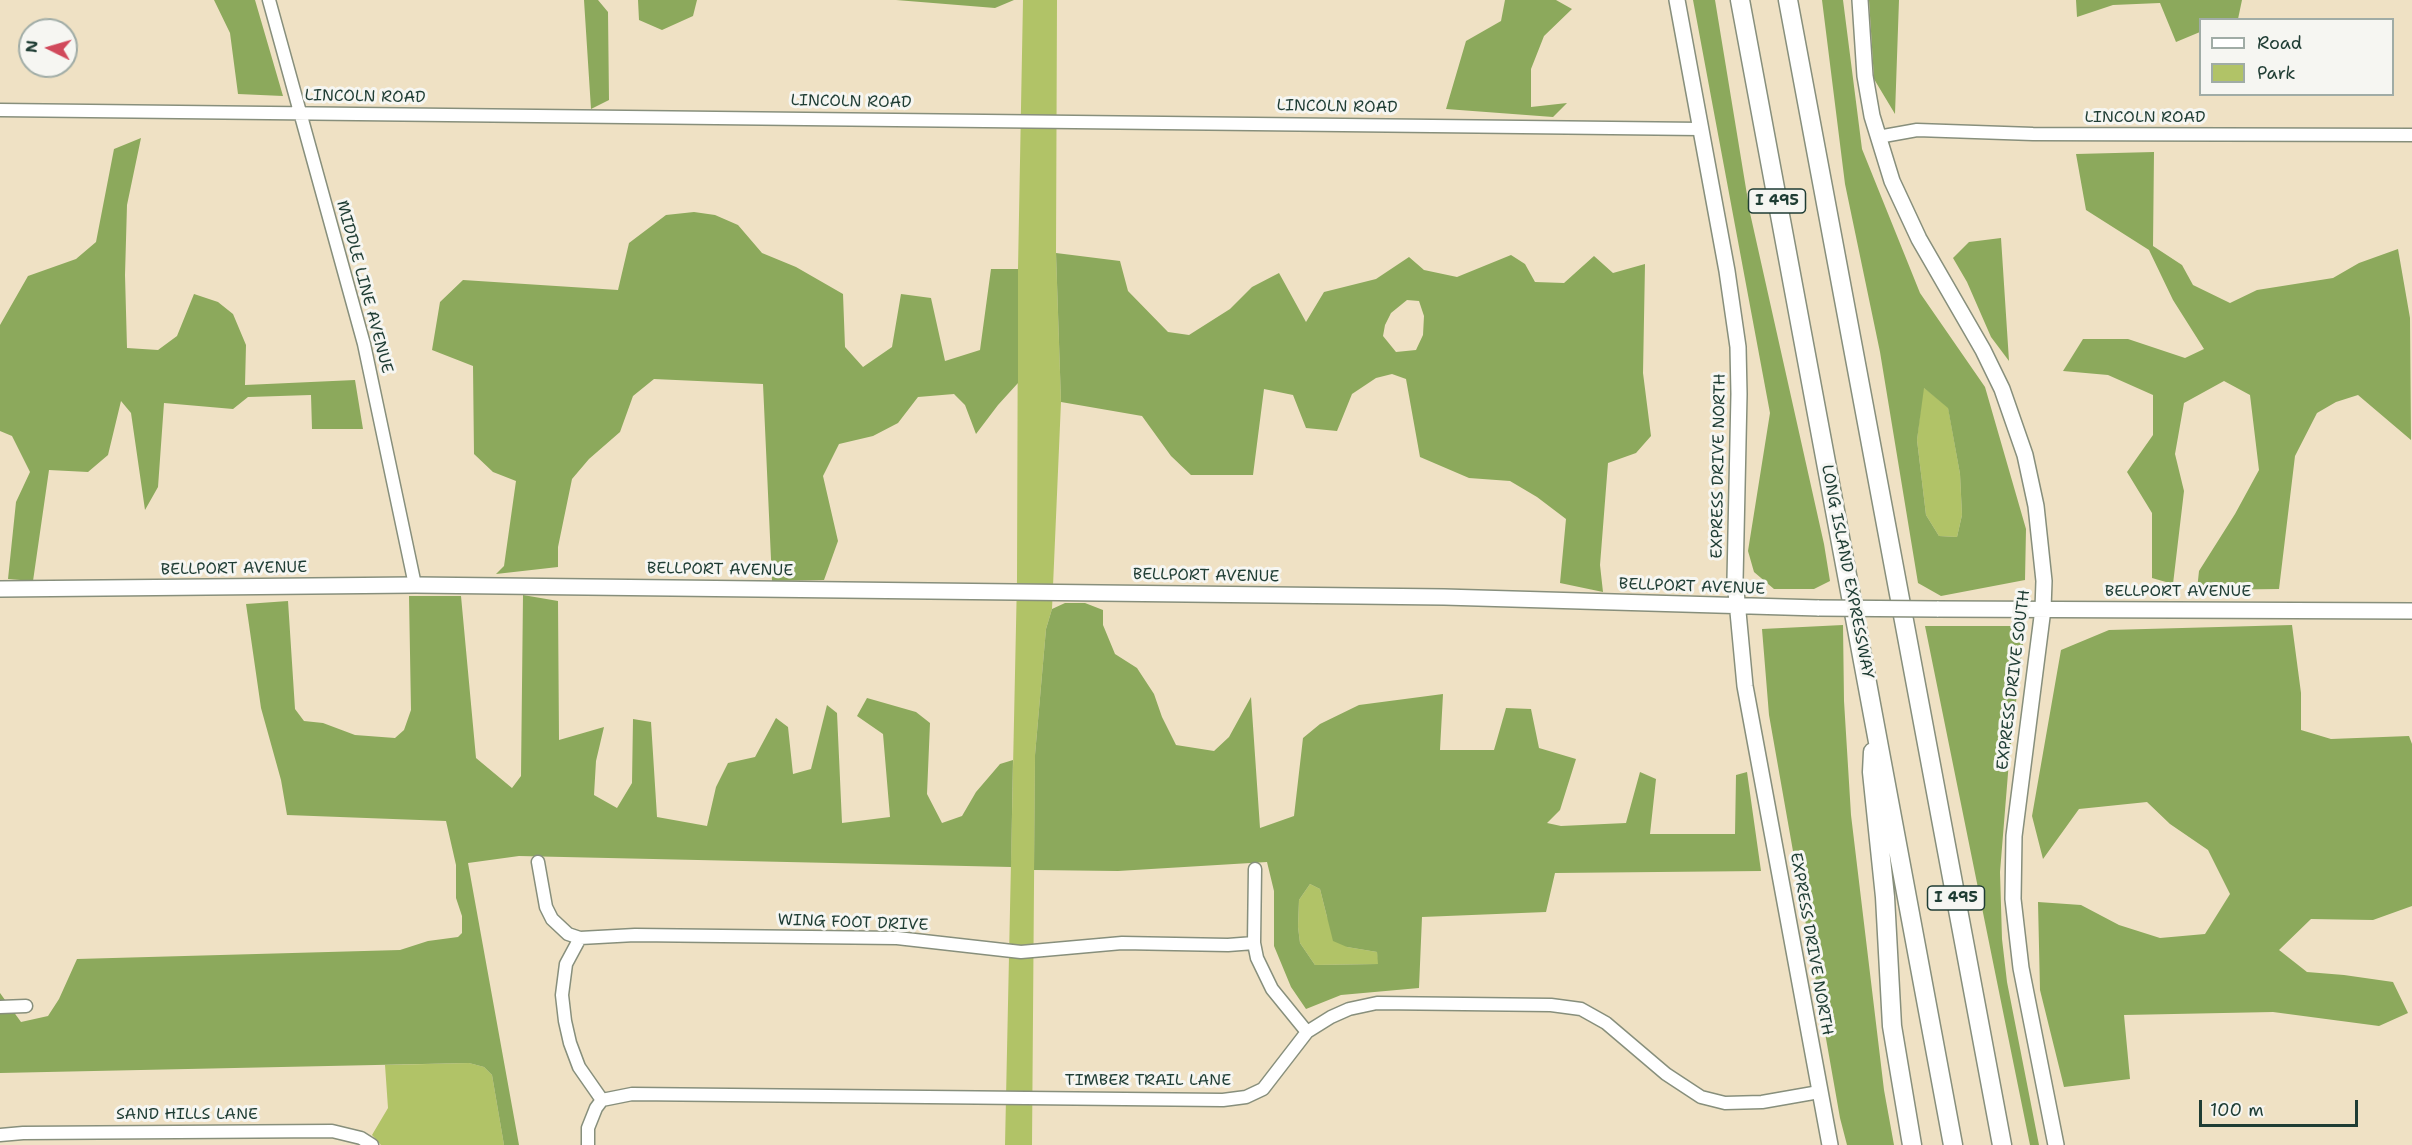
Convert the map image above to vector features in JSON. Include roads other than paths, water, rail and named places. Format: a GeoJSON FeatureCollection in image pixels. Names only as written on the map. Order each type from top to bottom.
{"type":"FeatureCollection","features":[{"type":"Feature","properties":{"kind":"highway","name":"LONG ISLAND EXPRESSWAY"},"geometry":{"type":"LineString","coordinates":[[1740,0],[1953,1145]]}},
{"type":"Feature","properties":{"kind":"highway","name":"I 495"},"geometry":{"type":"LineString","coordinates":[[1788,0],[2002,1145]]}},
{"type":"Feature","properties":{"kind":"highway"},"geometry":{"type":"LineString","coordinates":[[1797,0],[1800,61]]}},
{"type":"Feature","properties":{"kind":"highway"},"geometry":{"type":"LineString","coordinates":[[1876,727],[1872,772],[1885,897],[1892,1026],[1912,1145]]}},
{"type":"Feature","properties":{"kind":"main road","name":"EXPRESS DRIVE NORTH"},"geometry":{"type":"LineString","coordinates":[[1677,0],[1727,271],[1738,347],[1735,530],[1737,606],[1745,686],[1830,1145]]}},
{"type":"Feature","properties":{"kind":"main road","name":"EXPRESS DRIVE SOUTH"},"geometry":{"type":"LineString","coordinates":[[1860,0],[1864,76],[1878,137],[1892,181],[1910,221],[1983,350],[2011,412],[2025,455],[2036,506],[2042,557],[2043,609],[2014,836],[2013,899],[2021,968],[2056,1145]]}},
{"type":"Feature","properties":{"kind":"main road","name":"BELLPORT AVENUE"},"geometry":{"type":"LineString","coordinates":[[0,589],[415,585],[1444,597],[1819,608],[2412,611]]}},
{"type":"Feature","properties":{"kind":"street","name":"MIDDLE LINE AVENUE"},"geometry":{"type":"LineString","coordinates":[[269,0],[364,344],[415,585]]}},
{"type":"Feature","properties":{"kind":"street","name":"LINCOLN ROAD"},"geometry":{"type":"LineString","coordinates":[[0,110],[1701,129]]}},
{"type":"Feature","properties":{"kind":"street","name":"LINCOLN ROAD"},"geometry":{"type":"LineString","coordinates":[[1878,137],[1917,130],[2033,134],[2412,135]]}},
{"type":"Feature","properties":{"kind":"street"},"geometry":{"type":"LineString","coordinates":[[538,862],[541,887],[549,913],[560,927],[580,938],[566,964],[562,995],[570,1043],[579,1067],[602,1100],[588,1128],[588,1145]]}},
{"type":"Feature","properties":{"kind":"street"},"geometry":{"type":"LineString","coordinates":[[1255,869],[1254,943],[1257,958],[1272,989],[1307,1032]]}},
{"type":"Feature","properties":{"kind":"street","name":"WING FOOT DRIVE"},"geometry":{"type":"LineString","coordinates":[[580,938],[635,935],[897,938],[1021,951],[1122,943],[1228,945],[1254,943]]}},
{"type":"Feature","properties":{"kind":"street","name":"TIMBER TRAIL LANE"},"geometry":{"type":"LineString","coordinates":[[602,1100],[632,1094],[661,1093],[1223,1100],[1246,1097],[1263,1089],[1307,1032],[1349,1009],[1377,1003],[1551,1005],[1581,1009],[1606,1023],[1666,1074],[1701,1097],[1725,1103],[1762,1102],[1820,1092]]}},
{"type":"Feature","properties":{"kind":"street"},"geometry":{"type":"LineString","coordinates":[[0,1007],[26,1006]]}},
{"type":"Feature","properties":{"kind":"street","name":"SAND HILLS LANE"},"geometry":{"type":"LineString","coordinates":[[0,1135],[332,1131],[361,1138],[372,1145]]}}]}
